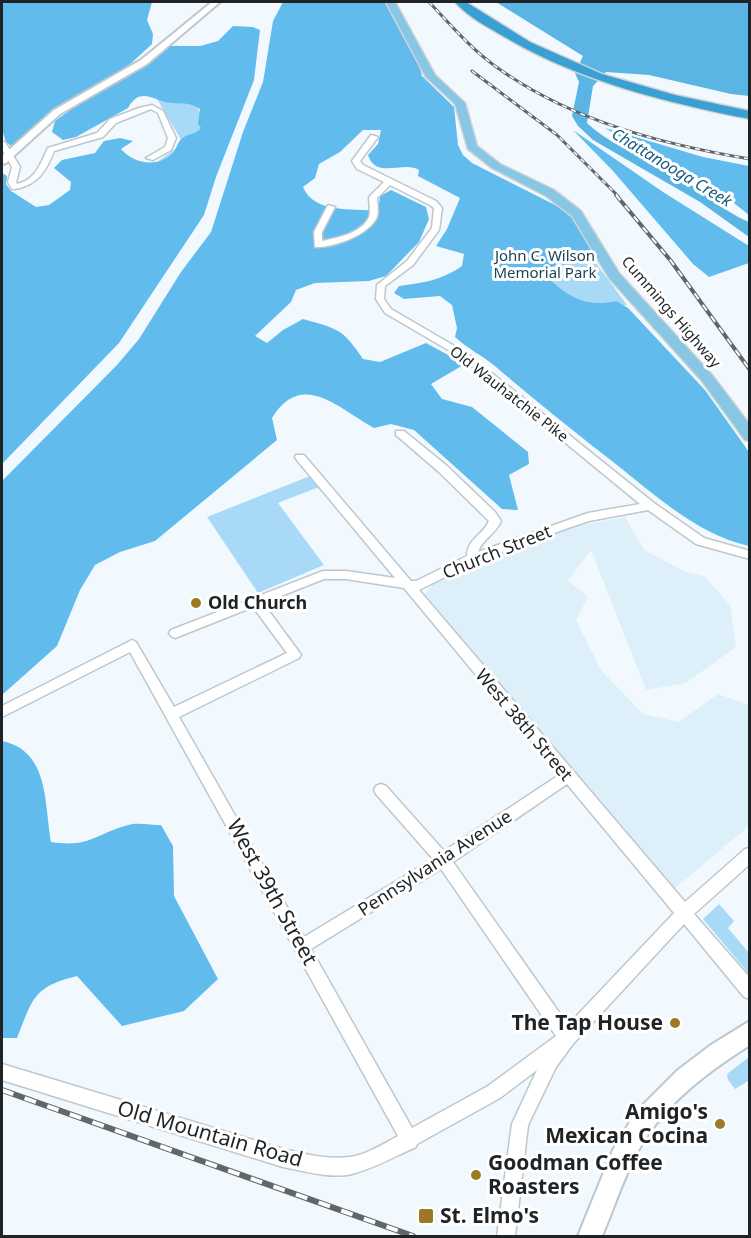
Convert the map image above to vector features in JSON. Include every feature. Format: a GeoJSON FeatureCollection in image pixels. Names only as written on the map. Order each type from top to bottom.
{"type":"FeatureCollection","features":[{"type":"Feature","properties":{"kind":"highway"},"geometry":{"type":"LineString","coordinates":[[460,2],[506,35],[573,63],[674,99],[750,115]]}},
{"type":"Feature","properties":{"kind":"highway"},"geometry":{"type":"LineString","coordinates":[[478,2],[573,63]]}},
{"type":"Feature","properties":{"kind":"highway"},"geometry":{"type":"LineString","coordinates":[[623,81],[750,106]]}},
{"type":"Feature","properties":{"kind":"main road"},"geometry":{"type":"LineString","coordinates":[[2,161],[67,106],[144,62],[216,2]]}},
{"type":"Feature","properties":{"kind":"main road","name":"Cummings Highway"},"geometry":{"type":"LineString","coordinates":[[391,2],[431,77],[460,103],[472,147],[496,166],[550,193],[577,214],[614,275],[707,378],[750,436]]}},
{"type":"Feature","properties":{"kind":"main road"},"geometry":{"type":"LineString","coordinates":[[590,1236],[636,1132],[670,1091],[725,1047],[750,1032]]}},
{"type":"Feature","properties":{"kind":"street"},"geometry":{"type":"LineString","coordinates":[[2,144],[16,166],[12,182],[15,187],[22,186],[33,181],[41,172],[51,150],[100,135],[113,121],[141,109],[152,107],[161,112],[172,138],[168,147],[150,158]]}},
{"type":"Feature","properties":{"kind":"street","name":"Old Wauhatchie Pike"},"geometry":{"type":"LineString","coordinates":[[374,137],[356,161],[360,167],[388,183],[433,203],[438,208],[436,228],[410,263],[381,285],[380,299],[388,311],[465,356],[650,506],[700,541],[750,555]]}},
{"type":"Feature","properties":{"kind":"street"},"geometry":{"type":"LineString","coordinates":[[331,207],[318,232],[318,245],[354,235],[366,225],[374,214],[373,197],[388,183]]}},
{"type":"Feature","properties":{"kind":"street"},"geometry":{"type":"LineString","coordinates":[[400,433],[491,515],[495,522],[494,527],[474,544],[471,550],[473,558]]}},
{"type":"Feature","properties":{"kind":"street","name":"West 38th Street"},"geometry":{"type":"LineString","coordinates":[[300,457],[567,777],[750,991]]}},
{"type":"Feature","properties":{"kind":"street","name":"Church Street"},"geometry":{"type":"LineString","coordinates":[[175,633],[323,575],[346,575],[417,586],[473,558],[588,518],[650,506]]}},
{"type":"Feature","properties":{"kind":"street"},"geometry":{"type":"LineString","coordinates":[[172,714],[295,655],[255,602]]}},
{"type":"Feature","properties":{"kind":"street","name":"West 39th Street"},"geometry":{"type":"LineString","coordinates":[[2,712],[132,645],[410,1141]]}},
{"type":"Feature","properties":{"kind":"street","name":"Pennsylvania Avenue"},"geometry":{"type":"LineString","coordinates":[[302,946],[443,860],[567,777]]}},
{"type":"Feature","properties":{"kind":"street"},"geometry":{"type":"LineString","coordinates":[[381,790],[443,860],[567,1038]]}},
{"type":"Feature","properties":{"kind":"street"},"geometry":{"type":"LineString","coordinates":[[506,1236],[519,1124],[550,1061],[567,1038],[684,913],[750,854]]}},
{"type":"Feature","properties":{"kind":"street","name":"Old Mountain Road"},"geometry":{"type":"LineString","coordinates":[[2,1072],[283,1158],[317,1165],[350,1166],[410,1141],[494,1092],[567,1038]]}},
{"type":"Feature","properties":{"kind":"shaded area"},"geometry":{"type":"Polygon","coordinates":[[[496,2],[749,2],[749,96],[649,75],[606,72],[593,86],[587,123],[607,138],[685,181],[730,212],[749,222],[749,237],[700,202],[593,140],[578,126],[572,116],[579,82],[575,73],[583,56],[496,2]]]}},
{"type":"Feature","properties":{"kind":"shaded area"},"geometry":{"type":"Polygon","coordinates":[[[625,517],[644,550],[686,572],[704,576],[730,605],[736,647],[686,683],[646,690],[591,550],[568,581],[588,597],[576,620],[601,670],[643,714],[679,722],[718,694],[749,705],[749,826],[673,890],[423,596],[433,584],[511,546],[572,527],[625,517]]]}},
{"type":"Feature","properties":{"kind":"green space"},"geometry":{"type":"Polygon","coordinates":[[[2,2],[152,2],[147,20],[153,34],[152,44],[127,67],[64,102],[11,146],[6,142],[2,130],[2,2]]]}},
{"type":"Feature","properties":{"kind":"green space"},"geometry":{"type":"Polygon","coordinates":[[[283,2],[387,2],[416,52],[422,76],[454,107],[458,145],[463,155],[472,163],[563,209],[574,219],[594,254],[578,261],[546,268],[546,276],[562,290],[578,299],[596,303],[616,301],[628,308],[705,390],[749,452],[749,546],[713,533],[679,513],[455,337],[457,328],[452,305],[440,296],[404,299],[394,293],[399,286],[432,280],[447,275],[462,266],[464,254],[436,246],[447,229],[460,198],[418,176],[419,170],[377,166],[368,155],[378,144],[381,130],[363,130],[340,152],[319,164],[315,178],[303,187],[308,196],[325,206],[378,211],[380,196],[391,190],[426,207],[429,219],[419,242],[386,276],[369,281],[315,283],[296,290],[291,302],[255,336],[267,343],[283,330],[303,319],[332,328],[344,335],[363,359],[380,362],[426,343],[465,364],[431,384],[442,399],[472,407],[528,452],[529,464],[509,475],[518,510],[502,509],[414,430],[391,424],[374,428],[321,398],[308,395],[296,396],[284,404],[272,418],[277,440],[155,541],[120,552],[95,565],[80,590],[57,646],[2,695],[2,481],[117,365],[139,339],[181,272],[211,232],[243,132],[263,82],[273,21],[283,2]]]}},
{"type":"Feature","properties":{"kind":"green space"},"geometry":{"type":"Polygon","coordinates":[[[233,26],[253,27],[260,30],[254,80],[216,177],[204,215],[119,343],[2,464],[2,173],[7,176],[6,184],[11,191],[36,207],[49,205],[70,190],[71,182],[54,168],[62,160],[95,153],[104,141],[120,138],[133,141],[121,149],[139,161],[153,162],[167,158],[182,138],[201,128],[198,124],[200,109],[189,104],[138,97],[128,108],[76,137],[63,140],[52,132],[55,121],[83,101],[131,75],[170,46],[200,46],[218,41],[233,26]]]}},
{"type":"Feature","properties":{"kind":"green space"},"geometry":{"type":"Polygon","coordinates":[[[192,94],[212,141],[152,166],[183,143],[157,99],[192,94]]]}},
{"type":"Feature","properties":{"kind":"green space"},"geometry":{"type":"Polygon","coordinates":[[[605,128],[703,157],[749,166],[749,215],[707,182],[648,154],[605,128]]]}},
{"type":"Feature","properties":{"kind":"green space"},"geometry":{"type":"Polygon","coordinates":[[[573,130],[663,192],[749,246],[749,263],[709,277],[693,264],[613,171],[573,130]]]}},
{"type":"Feature","properties":{"kind":"green space","name":"John C. Wilson Memorial Park"},"geometry":{"type":"Polygon","coordinates":[[[526,223],[587,251],[627,305],[588,312],[521,317],[526,223]]]}},
{"type":"Feature","properties":{"kind":"green space"},"geometry":{"type":"Polygon","coordinates":[[[310,476],[319,487],[278,503],[324,565],[258,593],[207,517],[310,476]]]}},
{"type":"Feature","properties":{"kind":"green space"},"geometry":{"type":"Polygon","coordinates":[[[2,741],[18,747],[37,767],[45,796],[51,842],[84,842],[132,824],[161,825],[173,846],[174,896],[218,979],[184,1011],[122,1026],[77,976],[62,980],[43,990],[31,1004],[17,1038],[2,1038],[2,741]]]}},
{"type":"Feature","properties":{"kind":"green space"},"geometry":{"type":"Polygon","coordinates":[[[719,904],[734,921],[728,928],[749,953],[749,974],[703,919],[719,904]]]}},
{"type":"Feature","properties":{"kind":"green space"},"geometry":{"type":"Polygon","coordinates":[[[749,1057],[749,1082],[735,1089],[728,1080],[727,1074],[749,1057]]]}},
{"type":"Feature","properties":{"kind":"railway"},"geometry":{"type":"LineString","coordinates":[[429,2],[477,52],[524,85],[553,101],[584,115],[649,137],[750,159]]}},
{"type":"Feature","properties":{"kind":"railway"},"geometry":{"type":"LineString","coordinates":[[472,71],[557,135],[618,196]]}},
{"type":"Feature","properties":{"kind":"railway"},"geometry":{"type":"LineString","coordinates":[[616,195],[671,261],[750,370]]}},
{"type":"Feature","properties":{"kind":"railway"},"geometry":{"type":"LineString","coordinates":[[2,1090],[413,1236]]}},
{"type":"Feature","properties":{"kind":"place","name":"Old Church"},"geometry":{"type":"Point","coordinates":[196,603]}},
{"type":"Feature","properties":{"kind":"place","name":"The Tap House"},"geometry":{"type":"Point","coordinates":[675,1023]}},
{"type":"Feature","properties":{"kind":"place","name":"Amigo's Mexican Cocina"},"geometry":{"type":"Point","coordinates":[720,1124]}},
{"type":"Feature","properties":{"kind":"place","name":"Goodman Coffee Roasters"},"geometry":{"type":"Point","coordinates":[476,1175]}},
{"type":"Feature","properties":{"kind":"place","name":"St. Elmo's"},"geometry":{"type":"Point","coordinates":[426,1216]}},
{"type":"Feature","properties":{"kind":"water label","name":"Chattanooga Creek"},"geometry":{"type":"Point","coordinates":[672,167]}}]}
